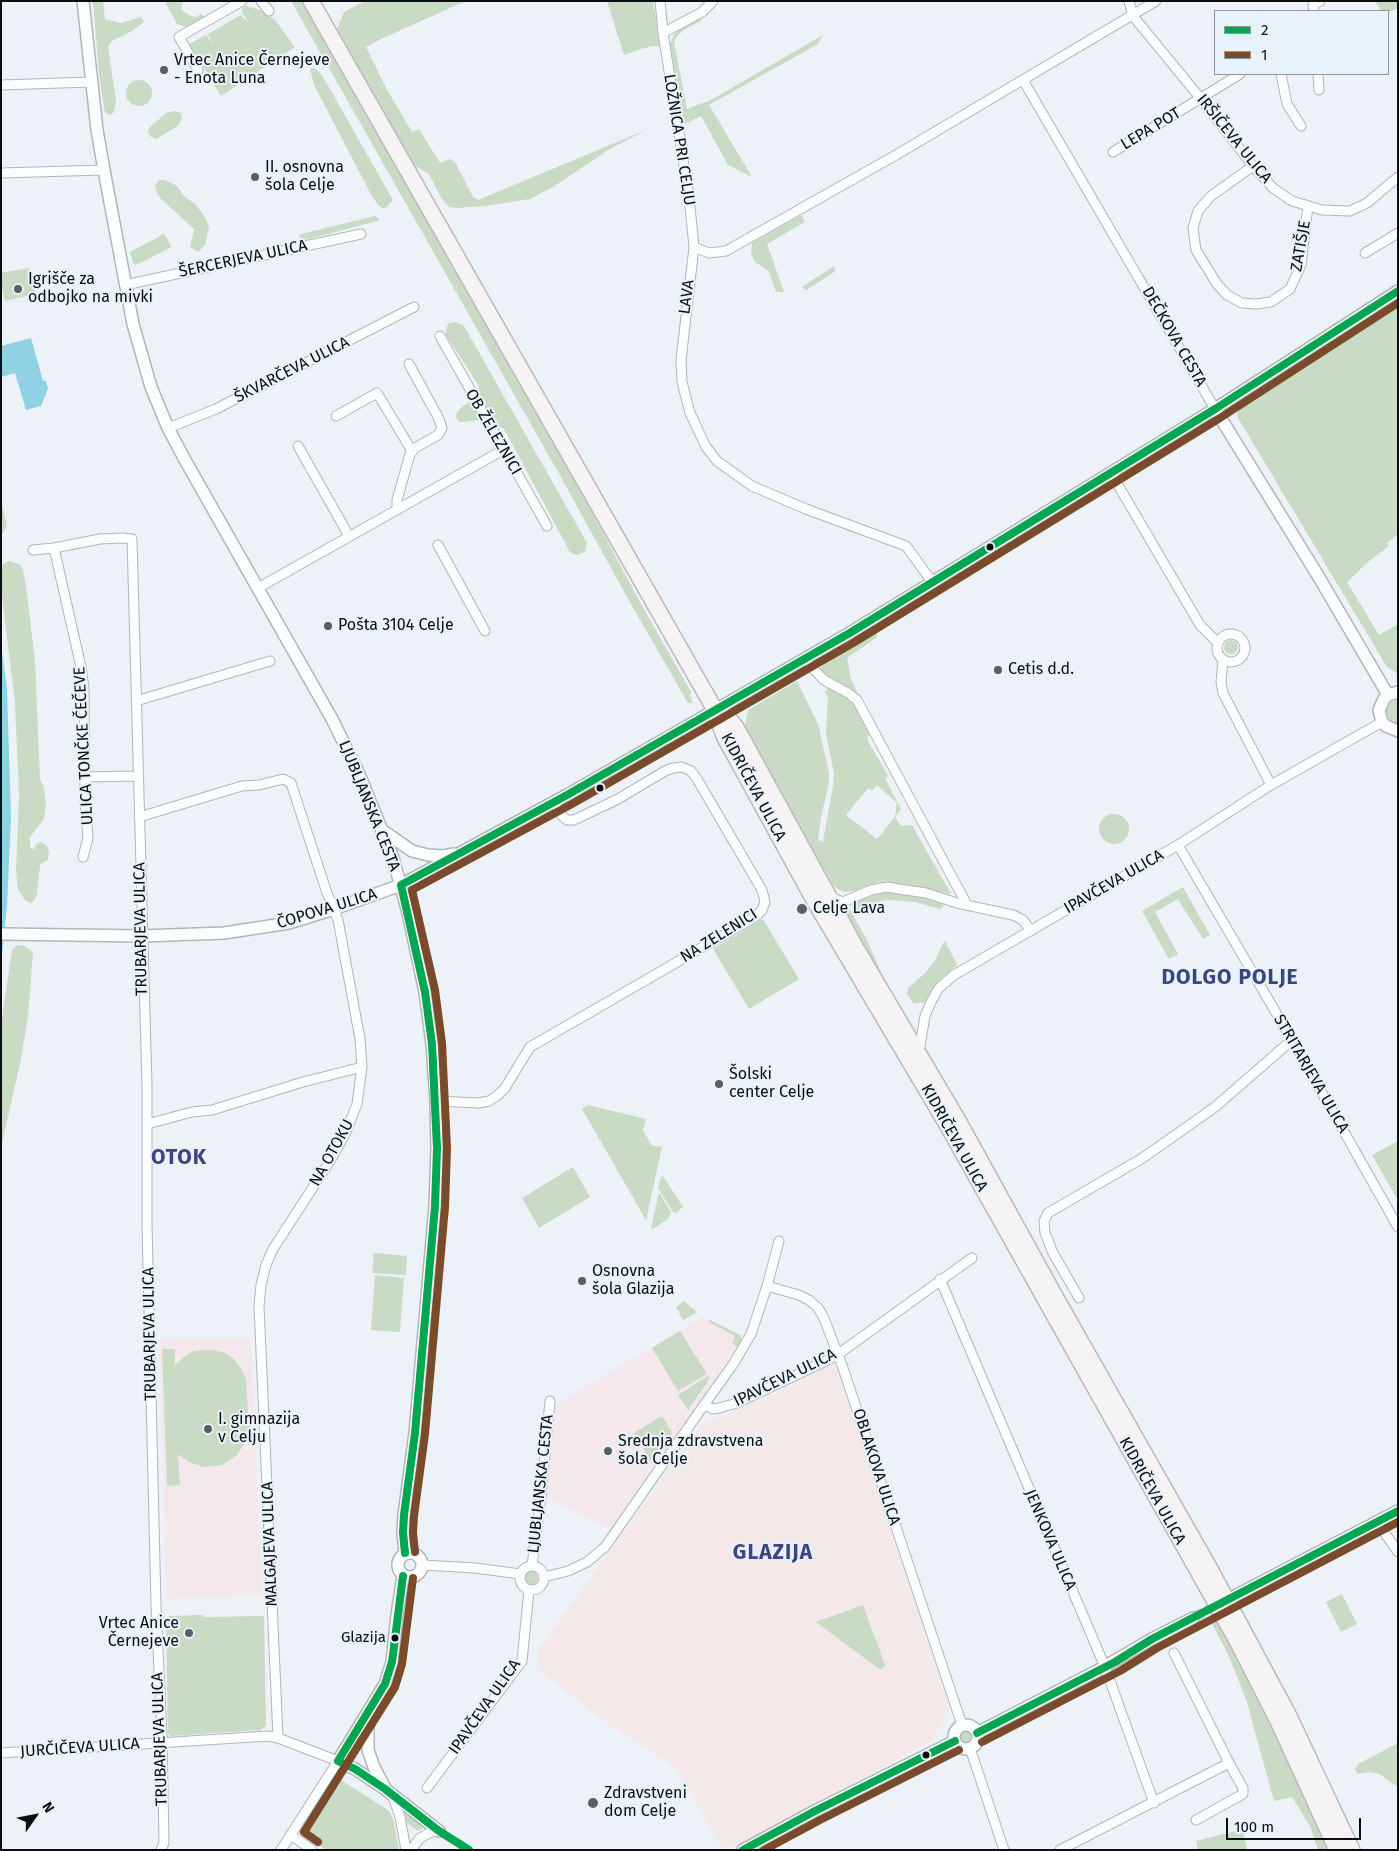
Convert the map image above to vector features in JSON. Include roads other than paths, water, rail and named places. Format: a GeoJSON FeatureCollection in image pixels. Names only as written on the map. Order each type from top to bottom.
{"type":"FeatureCollection","features":[{"type":"Feature","properties":{"kind":"main road"},"geometry":{"type":"LineString","coordinates":[[311,1],[715,710]]}},
{"type":"Feature","properties":{"kind":"main road","name":"KIDRIČEVA ULICA"},"geometry":{"type":"LineString","coordinates":[[715,710],[727,716],[737,729],[853,943],[918,1052],[1245,1632],[1288,1714],[1352,1850]]}},
{"type":"Feature","properties":{"kind":"main road","name":"KIDRIČEVA ULICA"},"geometry":{"type":"LineString","coordinates":[[715,710],[724,736],[815,902],[949,1128],[1046,1304],[1235,1637],[1277,1719],[1337,1850]]}},
{"type":"Feature","properties":{"kind":"street","name":"LJUBLJANSKA CESTA"},"geometry":{"type":"LineString","coordinates":[[83,1],[91,82],[104,170],[125,285],[141,356],[151,387],[184,460],[336,726],[359,774],[382,830],[401,885],[425,992],[432,1044],[437,1148],[435,1206],[415,1434],[404,1515],[405,1553],[400,1557],[397,1564],[398,1570],[403,1576],[389,1673],[368,1714],[281,1850]]}},
{"type":"Feature","properties":{"kind":"street"},"geometry":{"type":"LineString","coordinates":[[198,70],[179,37],[242,1]]}},
{"type":"Feature","properties":{"kind":"street"},"geometry":{"type":"LineString","coordinates":[[261,1],[269,11]]}},
{"type":"Feature","properties":{"kind":"street","name":"LOŽNICA PRI CELJU"},"geometry":{"type":"LineString","coordinates":[[660,1],[663,33],[689,197],[694,247]]}},
{"type":"Feature","properties":{"kind":"street"},"geometry":{"type":"LineString","coordinates":[[663,33],[702,12],[713,1]]}},
{"type":"Feature","properties":{"kind":"street","name":"IRŠIČEVA ULICA"},"geometry":{"type":"LineString","coordinates":[[1129,1],[1133,16],[1253,166],[1273,188],[1292,201],[1322,210],[1350,210],[1367,203],[1398,177]]}},
{"type":"Feature","properties":{"kind":"street"},"geometry":{"type":"LineString","coordinates":[[694,247],[709,253],[726,251],[896,155],[1156,1]]}},
{"type":"Feature","properties":{"kind":"street","name":"LEPA POT"},"geometry":{"type":"LineString","coordinates":[[1113,152],[1238,75]]}},
{"type":"Feature","properties":{"kind":"street"},"geometry":{"type":"LineString","coordinates":[[1281,75],[1287,104],[1301,126]]}},
{"type":"Feature","properties":{"kind":"street"},"geometry":{"type":"LineString","coordinates":[[1318,75],[1319,90]]}},
{"type":"Feature","properties":{"kind":"street","name":"DEČKOVA CESTA"},"geometry":{"type":"LineString","coordinates":[[1023,80],[1215,408],[1393,693]]}},
{"type":"Feature","properties":{"kind":"street"},"geometry":{"type":"LineString","coordinates":[[1,85],[91,82]]}},
{"type":"Feature","properties":{"kind":"street","name":"ZATIŠJE"},"geometry":{"type":"LineString","coordinates":[[1253,166],[1210,196],[1198,211],[1193,228],[1196,250],[1217,284],[1228,295],[1242,303],[1256,304],[1271,302],[1290,289],[1301,265],[1308,206]]}},
{"type":"Feature","properties":{"kind":"street"},"geometry":{"type":"LineString","coordinates":[[1,173],[104,170]]}},
{"type":"Feature","properties":{"kind":"street"},"geometry":{"type":"LineString","coordinates":[[1365,252],[1398,233]]}},
{"type":"Feature","properties":{"kind":"street","name":"ŠERCERJEVA ULICA"},"geometry":{"type":"LineString","coordinates":[[125,285],[361,234]]}},
{"type":"Feature","properties":{"kind":"street","name":"LAVA"},"geometry":{"type":"LineString","coordinates":[[694,247],[681,360],[682,382],[690,413],[706,447],[717,461],[752,486],[806,509],[906,546],[933,583]]}},
{"type":"Feature","properties":{"kind":"street","name":"ČOPOVA ULICA"},"geometry":{"type":"LineString","coordinates":[[1,934],[191,936],[248,930],[336,915],[401,885],[463,853],[804,659],[933,583],[1398,292]]}},
{"type":"Feature","properties":{"kind":"street","name":"ŠKVARČEVA ULICA"},"geometry":{"type":"LineString","coordinates":[[168,428],[216,409],[414,307]]}},
{"type":"Feature","properties":{"kind":"street","name":"OB ŽELEZNICI"},"geometry":{"type":"LineString","coordinates":[[440,336],[548,526]]}},
{"type":"Feature","properties":{"kind":"street"},"geometry":{"type":"LineString","coordinates":[[397,509],[397,500],[412,451],[420,444],[438,435],[442,428],[409,364]]}},
{"type":"Feature","properties":{"kind":"street"},"geometry":{"type":"LineString","coordinates":[[336,416],[377,393],[412,451]]}},
{"type":"Feature","properties":{"kind":"street"},"geometry":{"type":"LineString","coordinates":[[298,446],[349,536]]}},
{"type":"Feature","properties":{"kind":"street"},"geometry":{"type":"LineString","coordinates":[[258,588],[504,450]]}},
{"type":"Feature","properties":{"kind":"street"},"geometry":{"type":"LineString","coordinates":[[1111,473],[1200,625],[1218,642]]}},
{"type":"Feature","properties":{"kind":"street","name":"TRUBARJEVA ULICA"},"geometry":{"type":"LineString","coordinates":[[33,550],[100,539],[132,539],[147,1124],[153,1476],[158,1664],[161,1694],[164,1843],[161,1850]]}},
{"type":"Feature","properties":{"kind":"street"},"geometry":{"type":"LineString","coordinates":[[438,546],[485,632]]}},
{"type":"Feature","properties":{"kind":"street","name":"ULICA TONČKE ČEČEVE"},"geometry":{"type":"LineString","coordinates":[[54,548],[84,688],[88,838],[83,857]]}},
{"type":"Feature","properties":{"kind":"street"},"geometry":{"type":"LineString","coordinates":[[1230,633],[1238,636],[1244,642],[1245,650],[1238,660],[1231,662],[1223,660],[1218,654],[1218,642],[1223,636],[1230,633]]}},
{"type":"Feature","properties":{"kind":"street"},"geometry":{"type":"LineString","coordinates":[[804,659],[824,680],[857,700],[967,905]]}},
{"type":"Feature","properties":{"kind":"street"},"geometry":{"type":"LineString","coordinates":[[1223,660],[1220,682],[1223,693],[1271,785]]}},
{"type":"Feature","properties":{"kind":"street"},"geometry":{"type":"LineString","coordinates":[[136,701],[270,662]]}},
{"type":"Feature","properties":{"kind":"street"},"geometry":{"type":"LineString","coordinates":[[1393,693],[1384,699],[1379,710],[1382,722],[1391,730],[1398,731]]}},
{"type":"Feature","properties":{"kind":"street","name":"IPAVČEVA ULICA"},"geometry":{"type":"LineString","coordinates":[[918,1052],[925,1016],[931,1002],[939,988],[954,975],[1178,844],[1271,785],[1382,722]]}},
{"type":"Feature","properties":{"kind":"street","name":"NA ZELENICI"},"geometry":{"type":"LineString","coordinates":[[436,1101],[478,1104],[489,1101],[504,1088],[530,1047],[755,917],[762,910],[765,902],[762,890],[691,771],[682,767],[664,771],[618,799],[574,820],[567,820],[562,816],[554,802]]}},
{"type":"Feature","properties":{"kind":"street"},"geometry":{"type":"LineString","coordinates":[[85,777],[137,776]]}},
{"type":"Feature","properties":{"kind":"street"},"geometry":{"type":"LineString","coordinates":[[138,817],[242,786],[287,780],[293,788],[336,915]]}},
{"type":"Feature","properties":{"kind":"street"},"geometry":{"type":"LineString","coordinates":[[382,830],[412,851],[443,856],[463,853]]}},
{"type":"Feature","properties":{"kind":"street","name":"STRITARJEVA ULICA"},"geometry":{"type":"LineString","coordinates":[[1178,844],[1398,1227]]}},
{"type":"Feature","properties":{"kind":"street"},"geometry":{"type":"LineString","coordinates":[[829,897],[843,902],[871,890],[887,887],[926,893],[957,903],[1013,915],[1023,920],[1031,931]]}},
{"type":"Feature","properties":{"kind":"street","name":"NA OTOKU"},"geometry":{"type":"LineString","coordinates":[[261,1286],[266,1265],[273,1249],[330,1161],[346,1132],[358,1104],[362,1066],[360,1039],[336,915]]}},
{"type":"Feature","properties":{"kind":"street"},"geometry":{"type":"LineString","coordinates":[[1079,1298],[1053,1253],[1045,1233],[1044,1221],[1048,1213],[1141,1159],[1167,1141],[1214,1107],[1292,1040]]}},
{"type":"Feature","properties":{"kind":"street"},"geometry":{"type":"LineString","coordinates":[[147,1124],[192,1112],[212,1110],[362,1066]]}},
{"type":"Feature","properties":{"kind":"street"},"geometry":{"type":"LineString","coordinates":[[767,1286],[778,1241]]}},
{"type":"Feature","properties":{"kind":"street","name":"IPAVČEVA ULICA"},"geometry":{"type":"LineString","coordinates":[[767,1286],[751,1334],[734,1363],[704,1405],[713,1409],[737,1402],[837,1355],[940,1279],[972,1258]]}},
{"type":"Feature","properties":{"kind":"street","name":"JENKOVA ULICA"},"geometry":{"type":"LineString","coordinates":[[940,1279],[1104,1667],[1154,1803]]}},
{"type":"Feature","properties":{"kind":"street","name":"MALGAJEVA ULICA"},"geometry":{"type":"LineString","coordinates":[[261,1286],[260,1306],[278,1738]]}},
{"type":"Feature","properties":{"kind":"street","name":"OBLAKOVA ULICA"},"geometry":{"type":"LineString","coordinates":[[767,1286],[799,1295],[809,1300],[818,1308],[823,1316],[962,1726]]}},
{"type":"Feature","properties":{"kind":"street","name":"LJUBLJANSKA CESTA"},"geometry":{"type":"LineString","coordinates":[[532,1566],[550,1401]]}},
{"type":"Feature","properties":{"kind":"street"},"geometry":{"type":"LineString","coordinates":[[544,1577],[568,1571],[587,1562],[605,1547],[704,1405]]}},
{"type":"Feature","properties":{"kind":"street"},"geometry":{"type":"LineString","coordinates":[[1235,1596],[1398,1511]]}},
{"type":"Feature","properties":{"kind":"street"},"geometry":{"type":"LineString","coordinates":[[1377,1522],[1398,1552]]}},
{"type":"Feature","properties":{"kind":"street"},"geometry":{"type":"LineString","coordinates":[[403,1576],[410,1578],[416,1576],[421,1571],[423,1565],[417,1554],[405,1553]]}},
{"type":"Feature","properties":{"kind":"street","name":"LJUBLJANSKA CESTA"},"geometry":{"type":"LineString","coordinates":[[423,1565],[475,1568],[520,1574]]}},
{"type":"Feature","properties":{"kind":"street","name":"LJUBLJANSKA CESTA"},"geometry":{"type":"LineString","coordinates":[[532,1566],[541,1570],[544,1577],[540,1588],[529,1590],[522,1586],[520,1574],[525,1568],[532,1566]]}},
{"type":"Feature","properties":{"kind":"street","name":"IPAVČEVA ULICA"},"geometry":{"type":"LineString","coordinates":[[427,1788],[522,1660],[529,1590]]}},
{"type":"Feature","properties":{"kind":"street"},"geometry":{"type":"LineString","coordinates":[[977,1733],[1193,1618]]}},
{"type":"Feature","properties":{"kind":"street"},"geometry":{"type":"LineString","coordinates":[[1174,1653],[1229,1764],[1243,1788],[1243,1794],[1196,1820]]}},
{"type":"Feature","properties":{"kind":"street"},"geometry":{"type":"LineString","coordinates":[[368,1714],[368,1750],[374,1768],[389,1792],[400,1817],[406,1850]]}},
{"type":"Feature","properties":{"kind":"street"},"geometry":{"type":"LineString","coordinates":[[962,1726],[973,1727],[977,1733],[977,1740],[970,1748],[959,1747],[955,1742],[955,1732],[962,1726]]}},
{"type":"Feature","properties":{"kind":"street","name":"JURČIČEVA ULICA"},"geometry":{"type":"LineString","coordinates":[[1,1753],[268,1736],[278,1738]]}},
{"type":"Feature","properties":{"kind":"street"},"geometry":{"type":"LineString","coordinates":[[278,1738],[355,1769],[389,1792],[439,1831]]}},
{"type":"Feature","properties":{"kind":"street"},"geometry":{"type":"LineString","coordinates":[[743,1850],[815,1811],[955,1742]]}},
{"type":"Feature","properties":{"kind":"street"},"geometry":{"type":"LineString","coordinates":[[970,1748],[1004,1850]]}},
{"type":"Feature","properties":{"kind":"street"},"geometry":{"type":"LineString","coordinates":[[1060,1850],[1229,1764]]}},
{"type":"Feature","properties":{"kind":"street"},"geometry":{"type":"LineString","coordinates":[[411,1850],[420,1838],[439,1831]]}},
{"type":"Feature","properties":{"kind":"street"},"geometry":{"type":"LineString","coordinates":[[291,1835],[312,1850]]}},
{"type":"Feature","properties":{"kind":"water"},"geometry":{"type":"Polygon","coordinates":[[[31,338],[43,381],[46,381],[48,389],[41,406],[26,410],[15,373],[1,377],[1,346],[31,338]]]}},
{"type":"Feature","properties":{"kind":"water"},"geometry":{"type":"Polygon","coordinates":[[[1,644],[7,688],[11,817],[7,906],[1,964],[1,644]]]}},
{"type":"Feature","properties":{"kind":"tunnel"},"geometry":{"type":"LineString","coordinates":[[1193,1618],[1222,1603]]}},
{"type":"Feature","properties":{"kind":"place","name":"Vrtec Anice Černejeve - Enota Luna"},"geometry":{"type":"Point","coordinates":[164,70]}},
{"type":"Feature","properties":{"kind":"place","name":"II. osnovna šola Celje"},"geometry":{"type":"Point","coordinates":[255,177]}},
{"type":"Feature","properties":{"kind":"place","name":"Igrišče za odbojko na mivki"},"geometry":{"type":"Point","coordinates":[18,289]}},
{"type":"Feature","properties":{"kind":"place","name":"Pošta 3104 Celje"},"geometry":{"type":"Point","coordinates":[328,626]}},
{"type":"Feature","properties":{"kind":"place","name":"Cetis d.d."},"geometry":{"type":"Point","coordinates":[998,670]}},
{"type":"Feature","properties":{"kind":"place","name":"Celje Lava"},"geometry":{"type":"Point","coordinates":[802,909]}},
{"type":"Feature","properties":{"kind":"place","name":"Šolski center Celje"},"geometry":{"type":"Point","coordinates":[719,1084]}},
{"type":"Feature","properties":{"kind":"place","name":"Osnovna šola Glazija"},"geometry":{"type":"Point","coordinates":[582,1281]}},
{"type":"Feature","properties":{"kind":"place","name":"I. gimnazija v Celju"},"geometry":{"type":"Point","coordinates":[208,1429]}},
{"type":"Feature","properties":{"kind":"place","name":"Srednja zdravstvena šola Celje"},"geometry":{"type":"Point","coordinates":[608,1451]}},
{"type":"Feature","properties":{"kind":"place","name":"Vrtec Anice Černejeve"},"geometry":{"type":"Point","coordinates":[189,1633]}},
{"type":"Feature","properties":{"kind":"place","name":"Glazija"},"geometry":{"type":"Point","coordinates":[395,1638]}},
{"type":"Feature","properties":{"kind":"place","name":"Zdravstveni dom Celje"},"geometry":{"type":"Point","coordinates":[593,1803]}},
{"type":"Feature","properties":{"kind":"district","name":"DOLGO POLJE"},"geometry":{"type":"Point","coordinates":[1230,978]}},
{"type":"Feature","properties":{"kind":"district","name":"OTOK"},"geometry":{"type":"Point","coordinates":[179,1158]}},
{"type":"Feature","properties":{"kind":"district","name":"GLAZIJA"},"geometry":{"type":"Point","coordinates":[773,1553]}}]}
